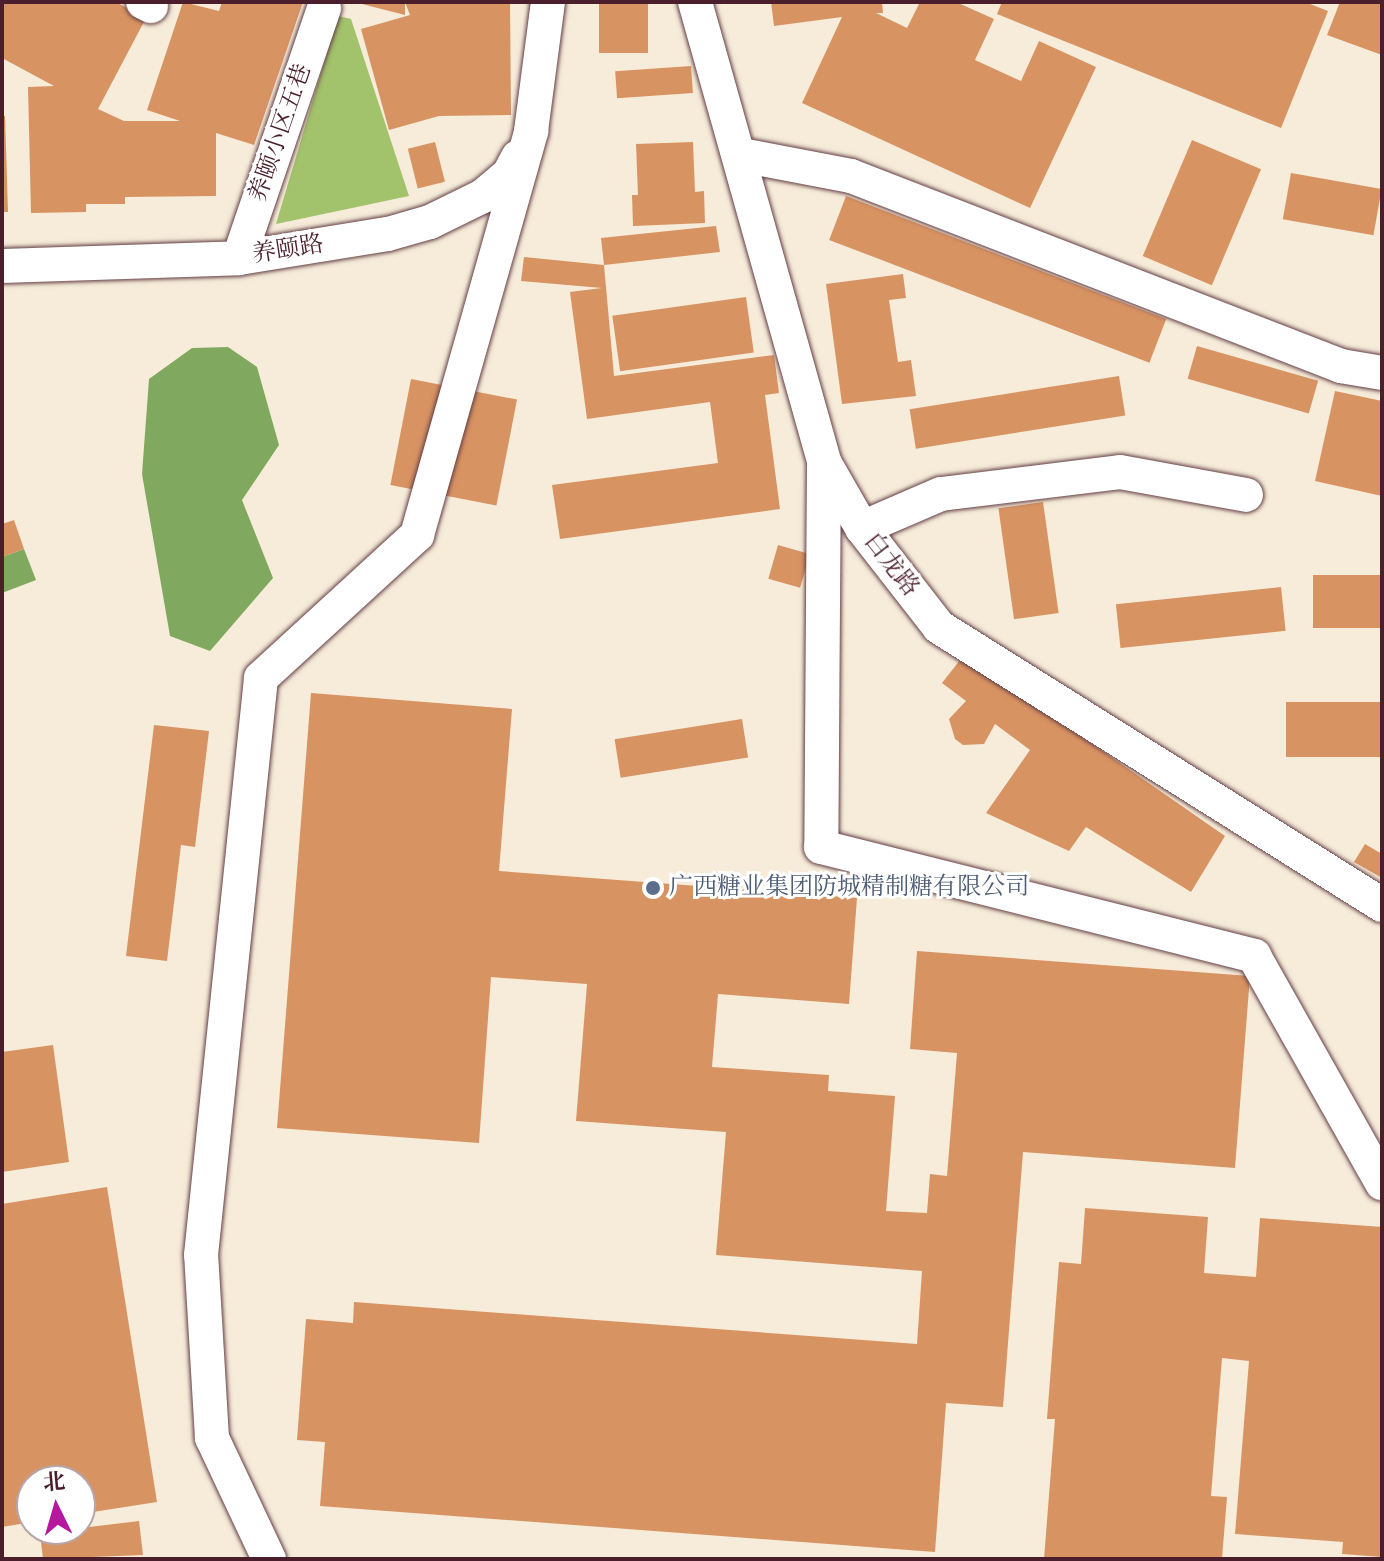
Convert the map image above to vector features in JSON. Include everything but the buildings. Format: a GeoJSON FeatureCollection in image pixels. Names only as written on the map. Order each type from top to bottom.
{"type":"FeatureCollection","features":[{"type":"Feature","properties":{"kind":"street"},"geometry":{"type":"LineString","coordinates":[[269,1559],[212,1438],[201,1255],[261,678],[417,535],[531,131],[548,2]]}},
{"type":"Feature","properties":{"kind":"street","name":"白龙路"},"geometry":{"type":"LineString","coordinates":[[695,2],[741,155],[824,462],[862,528],[939,627],[1382,905]]}},
{"type":"Feature","properties":{"kind":"street","name":"养颐小区五巷"},"geometry":{"type":"LineString","coordinates":[[239,258],[324,8]]}},
{"type":"Feature","properties":{"kind":"street","name":"养颐路"},"geometry":{"type":"LineString","coordinates":[[2,266],[239,258],[388,234],[458,210],[509,174],[531,131]]}},
{"type":"Feature","properties":{"kind":"street"},"geometry":{"type":"LineString","coordinates":[[741,155],[851,176],[1341,366],[1382,373]]}},
{"type":"Feature","properties":{"kind":"street"},"geometry":{"type":"LineString","coordinates":[[824,462],[821,847],[1254,956],[1382,1183]]}},
{"type":"Feature","properties":{"kind":"street"},"geometry":{"type":"LineString","coordinates":[[862,528],[941,494],[1120,472],[1246,495]]}},
{"type":"Feature","properties":{"kind":"green space"},"geometry":{"type":"Polygon","coordinates":[[[338,16],[351,19],[409,196],[276,224],[338,16]]]}},
{"type":"Feature","properties":{"kind":"green space"},"geometry":{"type":"Polygon","coordinates":[[[228,347],[257,367],[279,445],[242,500],[273,578],[210,651],[170,636],[142,474],[149,379],[192,348],[228,347]]]}},
{"type":"Feature","properties":{"kind":"green space"},"geometry":{"type":"Polygon","coordinates":[[[24,549],[36,580],[2,593],[2,557],[24,549]]]}},
{"type":"Feature","properties":{"kind":"place","name":"广西糖业集团防城精制糖有限公司"},"geometry":{"type":"Point","coordinates":[653,888]}}]}
